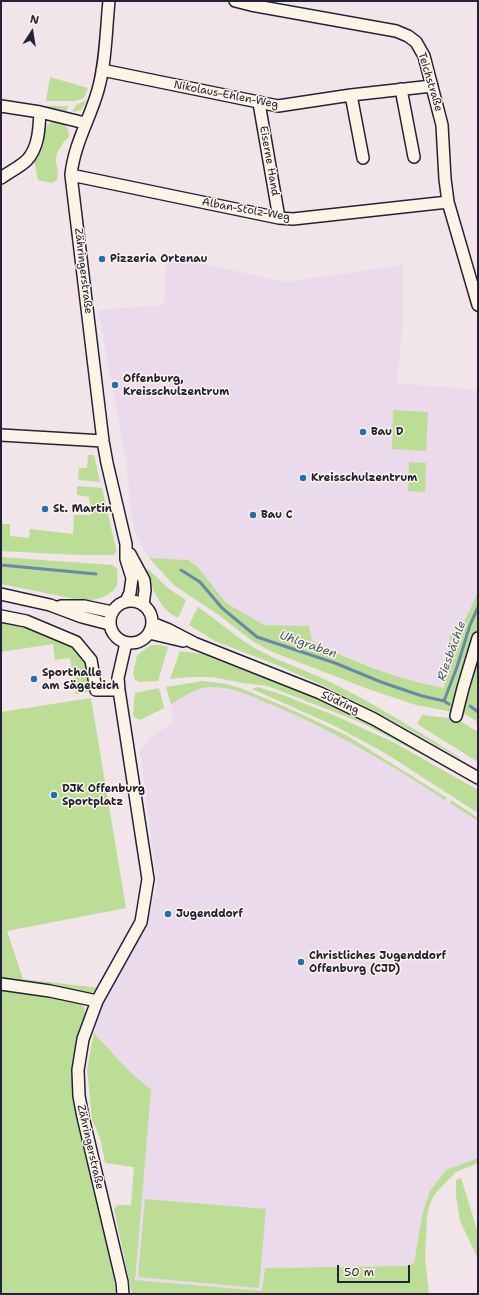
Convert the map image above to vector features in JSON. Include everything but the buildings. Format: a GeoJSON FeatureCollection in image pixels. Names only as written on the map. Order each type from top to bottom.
{"type":"FeatureCollection","features":[{"type":"Feature","properties":{"kind":"street","name":"Zähringerstraße"},"geometry":{"type":"LineString","coordinates":[[110,1],[102,70],[94,103],[72,160],[71,175],[103,442],[126,544],[126,559],[132,578],[130,593],[126,601]]}},
{"type":"Feature","properties":{"kind":"street","name":"Teichstraße"},"geometry":{"type":"LineString","coordinates":[[235,1],[396,31],[408,36],[416,42],[424,56],[442,125],[445,179],[448,202],[478,305]]}},
{"type":"Feature","properties":{"kind":"street","name":"Nikolaus-Ehlen-Weg"},"geometry":{"type":"LineString","coordinates":[[102,70],[278,106],[351,95],[432,86]]}},
{"type":"Feature","properties":{"kind":"street"},"geometry":{"type":"LineString","coordinates":[[401,89],[414,157]]}},
{"type":"Feature","properties":{"kind":"street"},"geometry":{"type":"LineString","coordinates":[[351,95],[363,158]]}},
{"type":"Feature","properties":{"kind":"street","name":"Eiserne Hand"},"geometry":{"type":"LineString","coordinates":[[259,103],[279,218]]}},
{"type":"Feature","properties":{"kind":"street"},"geometry":{"type":"LineString","coordinates":[[1,106],[40,112],[85,124]]}},
{"type":"Feature","properties":{"kind":"street"},"geometry":{"type":"LineString","coordinates":[[1,178],[26,160],[33,151],[38,140],[40,112]]}},
{"type":"Feature","properties":{"kind":"street","name":"Alban-Stolz-Weg"},"geometry":{"type":"LineString","coordinates":[[71,175],[279,218],[293,219],[448,202]]}},
{"type":"Feature","properties":{"kind":"street"},"geometry":{"type":"LineString","coordinates":[[1,435],[103,442]]}},
{"type":"Feature","properties":{"kind":"street","name":"Zähringerstraße"},"geometry":{"type":"LineString","coordinates":[[126,544],[144,580],[145,590],[143,605]]}},
{"type":"Feature","properties":{"kind":"street"},"geometry":{"type":"LineString","coordinates":[[1,594],[50,605],[84,606],[110,618]]}},
{"type":"Feature","properties":{"kind":"street"},"geometry":{"type":"LineString","coordinates":[[126,601],[133,601],[143,605],[150,612],[151,628],[140,642],[133,644],[126,643],[113,635],[110,618],[120,604],[126,601]]}},
{"type":"Feature","properties":{"kind":"street"},"geometry":{"type":"LineString","coordinates":[[1,616],[26,621],[76,642],[91,660],[96,690],[119,690]]}},
{"type":"Feature","properties":{"kind":"street","name":"Südring"},"geometry":{"type":"LineString","coordinates":[[151,628],[168,629],[194,643],[320,693],[374,719],[478,778]]}},
{"type":"Feature","properties":{"kind":"street"},"geometry":{"type":"LineString","coordinates":[[456,716],[462,688],[478,638]]}},
{"type":"Feature","properties":{"kind":"street","name":"Zähringerstraße"},"geometry":{"type":"LineString","coordinates":[[123,1294],[122,1282],[82,1116],[79,1096],[78,1070],[83,1039],[96,1001],[141,922],[148,879],[119,690],[118,678],[126,643]]}},
{"type":"Feature","properties":{"kind":"street"},"geometry":{"type":"LineString","coordinates":[[1,984],[50,991],[96,1001]]}},
{"type":"Feature","properties":{"kind":"shaded area","name":"Kreisschulzentrum"},"geometry":{"type":"Polygon","coordinates":[[[167,256],[286,282],[403,265],[403,319],[397,383],[478,390],[478,592],[469,612],[460,626],[455,632],[450,634],[444,688],[407,679],[323,647],[312,641],[309,626],[264,625],[226,603],[198,567],[188,560],[149,558],[135,533],[130,507],[127,466],[98,310],[164,305],[167,256]]]}},
{"type":"Feature","properties":{"kind":"shaded area","name":"Christliches Jugenddorf Offenburg (CJD)"},"geometry":{"type":"Polygon","coordinates":[[[209,686],[240,692],[290,712],[346,739],[478,821],[478,1158],[446,1170],[422,1215],[414,1263],[407,1266],[265,1268],[263,1291],[134,1280],[151,1091],[127,1069],[94,1033],[100,1011],[110,989],[140,936],[151,911],[157,884],[140,750],[150,738],[173,722],[171,704],[200,688],[209,686]]]}},
{"type":"Feature","properties":{"kind":"green space"},"geometry":{"type":"Polygon","coordinates":[[[50,77],[88,88],[84,98],[75,101],[46,101],[50,77]]]}},
{"type":"Feature","properties":{"kind":"green space"},"geometry":{"type":"Polygon","coordinates":[[[87,100],[81,110],[72,112],[76,105],[87,100]]]}},
{"type":"Feature","properties":{"kind":"green space"},"geometry":{"type":"Polygon","coordinates":[[[45,106],[69,106],[66,111],[44,108],[45,106]]]}},
{"type":"Feature","properties":{"kind":"green space"},"geometry":{"type":"Polygon","coordinates":[[[55,121],[66,126],[69,137],[61,146],[57,155],[56,161],[58,177],[54,182],[48,183],[38,180],[34,160],[42,149],[45,129],[50,123],[55,121]]]}},
{"type":"Feature","properties":{"kind":"green space"},"geometry":{"type":"Polygon","coordinates":[[[393,410],[428,412],[426,451],[392,449],[393,410]]]}},
{"type":"Feature","properties":{"kind":"green space"},"geometry":{"type":"Polygon","coordinates":[[[88,455],[94,455],[100,482],[78,480],[79,468],[87,468],[88,455]]]}},
{"type":"Feature","properties":{"kind":"green space"},"geometry":{"type":"Polygon","coordinates":[[[409,462],[426,463],[425,492],[408,491],[409,462]]]}},
{"type":"Feature","properties":{"kind":"green space"},"geometry":{"type":"Polygon","coordinates":[[[77,486],[102,488],[116,549],[114,555],[79,555],[1,551],[1,524],[10,524],[10,536],[29,538],[30,529],[73,534],[74,515],[91,515],[89,497],[77,495],[77,486]]]}},
{"type":"Feature","properties":{"kind":"green space"},"geometry":{"type":"Polygon","coordinates":[[[1,557],[112,565],[117,568],[117,584],[112,592],[104,597],[85,601],[1,584],[1,557]]]}},
{"type":"Feature","properties":{"kind":"green space"},"geometry":{"type":"Polygon","coordinates":[[[149,558],[188,560],[198,567],[226,603],[264,625],[309,626],[312,641],[335,652],[371,667],[416,682],[444,688],[450,634],[455,632],[463,622],[478,592],[478,626],[452,712],[416,705],[368,689],[270,651],[251,640],[220,616],[174,585],[149,558]]]}},
{"type":"Feature","properties":{"kind":"green space"},"geometry":{"type":"Polygon","coordinates":[[[145,569],[148,569],[169,589],[186,600],[178,618],[161,603],[153,590],[145,569]]]}},
{"type":"Feature","properties":{"kind":"green space"},"geometry":{"type":"Polygon","coordinates":[[[198,607],[252,646],[349,691],[414,729],[461,759],[388,718],[324,686],[277,665],[215,641],[189,625],[198,607]]]}},
{"type":"Feature","properties":{"kind":"green space"},"geometry":{"type":"Polygon","coordinates":[[[1,621],[51,636],[75,649],[84,657],[88,667],[90,692],[76,694],[70,658],[55,660],[53,644],[1,652],[1,621]]]}},
{"type":"Feature","properties":{"kind":"green space"},"geometry":{"type":"Polygon","coordinates":[[[151,645],[168,647],[158,681],[140,682],[135,680],[133,674],[137,655],[151,645]]]}},
{"type":"Feature","properties":{"kind":"green space"},"geometry":{"type":"Polygon","coordinates":[[[180,651],[201,654],[320,699],[395,736],[465,777],[362,723],[268,686],[212,677],[170,679],[180,651]]]}},
{"type":"Feature","properties":{"kind":"green space"},"geometry":{"type":"Polygon","coordinates":[[[478,660],[478,722],[461,712],[478,660]]]}},
{"type":"Feature","properties":{"kind":"green space"},"geometry":{"type":"Polygon","coordinates":[[[203,681],[226,684],[243,689],[346,735],[447,798],[445,800],[336,735],[290,713],[239,692],[217,687],[204,687],[171,704],[166,687],[203,681]]]}},
{"type":"Feature","properties":{"kind":"green space"},"geometry":{"type":"Polygon","coordinates":[[[258,687],[331,714],[395,743],[478,790],[478,813],[385,753],[335,726],[252,689],[258,687]]]}},
{"type":"Feature","properties":{"kind":"green space"},"geometry":{"type":"Polygon","coordinates":[[[159,688],[164,708],[140,720],[135,718],[133,715],[135,693],[159,688]]]}},
{"type":"Feature","properties":{"kind":"green space","name":"DJK Offenburg Sportplatz"},"geometry":{"type":"Polygon","coordinates":[[[91,698],[126,908],[7,931],[23,979],[99,988],[91,993],[1,979],[1,712],[91,698]]]}},
{"type":"Feature","properties":{"kind":"green space"},"geometry":{"type":"Polygon","coordinates":[[[422,715],[457,719],[478,732],[478,762],[417,724],[422,715]]]}},
{"type":"Feature","properties":{"kind":"green space"},"geometry":{"type":"Polygon","coordinates":[[[451,800],[478,818],[478,821],[450,803],[451,800]]]}},
{"type":"Feature","properties":{"kind":"green space"},"geometry":{"type":"Polygon","coordinates":[[[1,987],[58,996],[78,1002],[83,1006],[85,1012],[84,1018],[76,1043],[73,1064],[74,1104],[108,1243],[116,1294],[1,1294],[1,987]]]}},
{"type":"Feature","properties":{"kind":"green space"},"geometry":{"type":"Polygon","coordinates":[[[94,1033],[127,1069],[151,1090],[135,1280],[262,1291],[265,1268],[407,1266],[414,1263],[422,1215],[430,1191],[446,1170],[478,1158],[478,1163],[456,1172],[443,1185],[434,1195],[429,1207],[427,1217],[425,1259],[429,1294],[132,1294],[114,1209],[117,1205],[131,1205],[134,1167],[105,1163],[101,1141],[92,1119],[87,1069],[94,1033]]]}},
{"type":"Feature","properties":{"kind":"green space"},"geometry":{"type":"Polygon","coordinates":[[[461,1178],[478,1233],[478,1259],[460,1221],[456,1196],[456,1180],[461,1178]]]}},
{"type":"Feature","properties":{"kind":"green space"},"geometry":{"type":"Polygon","coordinates":[[[145,1199],[266,1209],[259,1288],[138,1277],[145,1199]]]}},
{"type":"Feature","properties":{"kind":"waterway","name":"Uhlgraben"},"geometry":{"type":"LineString","coordinates":[[1,565],[96,574]]}},
{"type":"Feature","properties":{"kind":"waterway","name":"Uhlgraben"},"geometry":{"type":"LineString","coordinates":[[181,570],[200,582],[222,608],[257,637],[335,663],[381,682],[422,696],[444,701],[449,704]]}},
{"type":"Feature","properties":{"kind":"waterway","name":"Riesbächle"},"geometry":{"type":"LineString","coordinates":[[444,701],[457,667],[470,625],[478,607]]}},
{"type":"Feature","properties":{"kind":"waterway","name":"Uhlgraben"},"geometry":{"type":"LineString","coordinates":[[470,706],[478,712]]}},
{"type":"Feature","properties":{"kind":"place","name":"Pizzeria Ortenau"},"geometry":{"type":"Point","coordinates":[102,259]}},
{"type":"Feature","properties":{"kind":"place","name":"Offenburg, Kreisschulzentrum"},"geometry":{"type":"Point","coordinates":[115,385]}},
{"type":"Feature","properties":{"kind":"place","name":"Bau D"},"geometry":{"type":"Point","coordinates":[363,432]}},
{"type":"Feature","properties":{"kind":"place","name":"Kreisschulzentrum"},"geometry":{"type":"Point","coordinates":[303,478]}},
{"type":"Feature","properties":{"kind":"place","name":"St. Martin"},"geometry":{"type":"Point","coordinates":[45,509]}},
{"type":"Feature","properties":{"kind":"place","name":"Bau C"},"geometry":{"type":"Point","coordinates":[253,515]}},
{"type":"Feature","properties":{"kind":"place","name":"Sporthalle am Sägeteich"},"geometry":{"type":"Point","coordinates":[34,679]}},
{"type":"Feature","properties":{"kind":"place","name":"DJK Offenburg Sportplatz"},"geometry":{"type":"Point","coordinates":[54,795]}},
{"type":"Feature","properties":{"kind":"place","name":"Jugenddorf"},"geometry":{"type":"Point","coordinates":[168,914]}},
{"type":"Feature","properties":{"kind":"place","name":"Christliches Jugenddorf Offenburg (CJD)"},"geometry":{"type":"Point","coordinates":[301,962]}}]}
